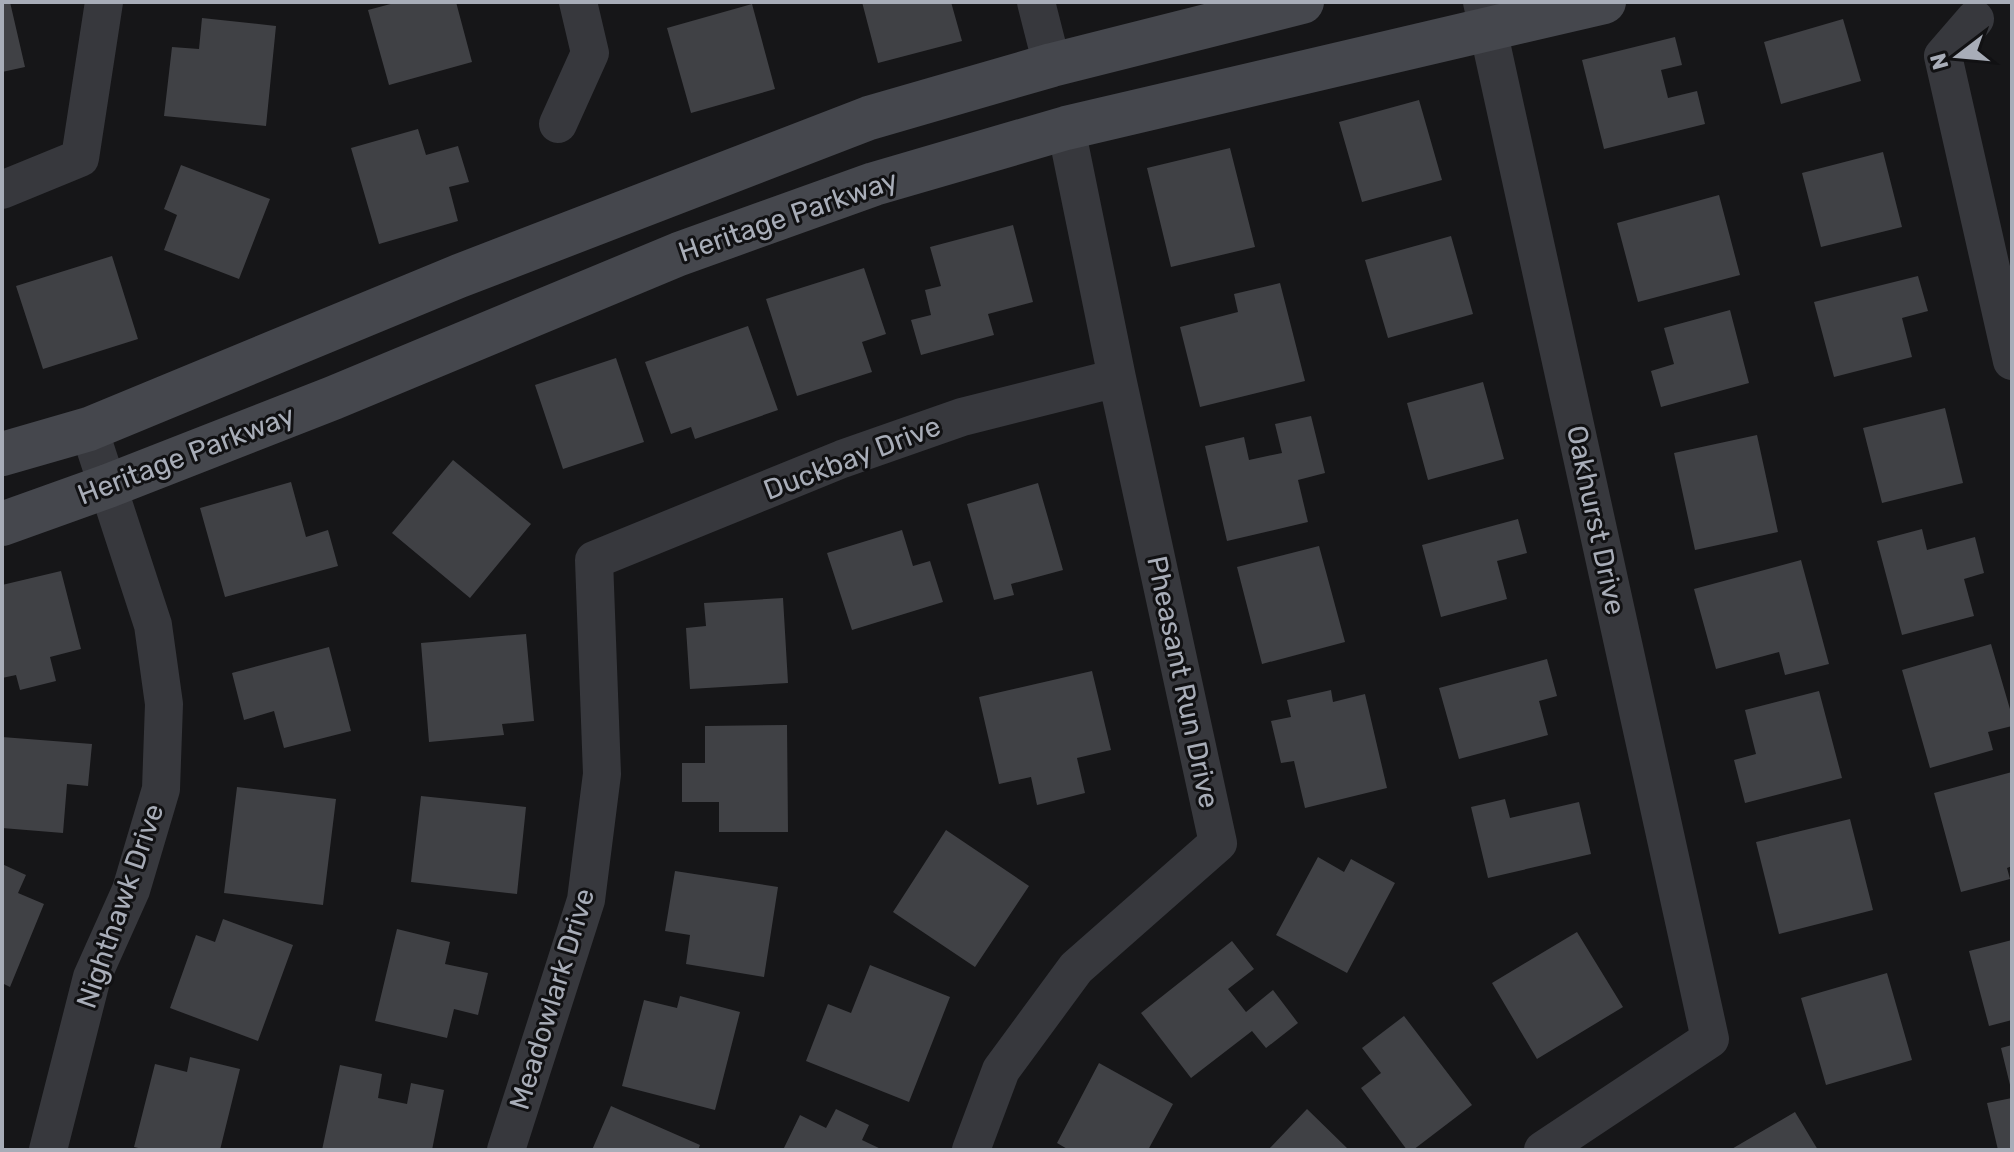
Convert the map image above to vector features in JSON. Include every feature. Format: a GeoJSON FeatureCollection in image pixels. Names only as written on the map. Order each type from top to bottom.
{"type":"FeatureCollection","features":[{"type":"Feature","properties":{"kind":"main road","name":"Heritage Parkway"},"geometry":{"type":"LineString","coordinates":[[2,454],[89,429],[459,276],[869,118],[1052,65],[1302,2]]}},
{"type":"Feature","properties":{"kind":"main road","name":"Heritage Parkway"},"geometry":{"type":"LineString","coordinates":[[2,524],[333,398],[679,254],[874,184],[1066,128],[1485,16],[1604,2]]}},
{"type":"Feature","properties":{"kind":"street"},"geometry":{"type":"LineString","coordinates":[[2,190],[80,158],[104,2]]}},
{"type":"Feature","properties":{"kind":"street"},"geometry":{"type":"LineString","coordinates":[[558,124],[590,53],[578,2]]}},
{"type":"Feature","properties":{"kind":"street"},"geometry":{"type":"LineString","coordinates":[[1036,2],[1052,65]]}},
{"type":"Feature","properties":{"kind":"street","name":"Oakhurst Drive"},"geometry":{"type":"LineString","coordinates":[[1485,16],[1710,1039],[1543,1150]]}},
{"type":"Feature","properties":{"kind":"street"},"geometry":{"type":"LineString","coordinates":[[1975,19],[1943,56],[2012,361]]}},
{"type":"Feature","properties":{"kind":"street","name":"Pheasant Run Drive"},"geometry":{"type":"LineString","coordinates":[[971,1150],[1001,1070],[1076,968],[1218,843],[1066,128]]}},
{"type":"Feature","properties":{"kind":"street","name":"Duckbay Drive"},"geometry":{"type":"LineString","coordinates":[[594,560],[842,459],[962,417],[1117,378]]}},
{"type":"Feature","properties":{"kind":"street","name":"Nighthawk Drive"},"geometry":{"type":"LineString","coordinates":[[48,1150],[92,977],[131,890],[161,789],[164,704],[153,625],[89,429]]}},
{"type":"Feature","properties":{"kind":"street","name":"Meadowlark Drive"},"geometry":{"type":"LineString","coordinates":[[506,1150],[586,900],[602,774],[594,560]]}},
{"type":"Feature","properties":{"kind":"building"},"geometry":{"type":"Polygon","coordinates":[[[2,2],[10,2],[25,67],[2,72],[2,2]]]}},
{"type":"Feature","properties":{"kind":"building"},"geometry":{"type":"Polygon","coordinates":[[[398,2],[456,2],[472,62],[389,85],[368,10],[398,2]]]}},
{"type":"Feature","properties":{"kind":"building"},"geometry":{"type":"Polygon","coordinates":[[[862,2],[951,2],[962,41],[878,63],[862,2]]]}},
{"type":"Feature","properties":{"kind":"building"},"geometry":{"type":"Polygon","coordinates":[[[752,4],[775,89],[691,113],[667,28],[752,4]]]}},
{"type":"Feature","properties":{"kind":"building"},"geometry":{"type":"Polygon","coordinates":[[[202,18],[276,26],[266,126],[164,116],[172,47],[199,49],[202,18]]]}},
{"type":"Feature","properties":{"kind":"building"},"geometry":{"type":"Polygon","coordinates":[[[1843,19],[1861,81],[1781,104],[1764,42],[1843,19]]]}},
{"type":"Feature","properties":{"kind":"building"},"geometry":{"type":"Polygon","coordinates":[[[1675,37],[1682,65],[1661,70],[1668,98],[1697,91],[1705,124],[1604,149],[1582,60],[1675,37]]]}},
{"type":"Feature","properties":{"kind":"building"},"geometry":{"type":"Polygon","coordinates":[[[1419,100],[1442,180],[1362,202],[1339,122],[1419,100]]]}},
{"type":"Feature","properties":{"kind":"building"},"geometry":{"type":"Polygon","coordinates":[[[418,129],[426,155],[458,146],[469,182],[449,187],[458,221],[379,244],[351,148],[418,129]]]}},
{"type":"Feature","properties":{"kind":"building"},"geometry":{"type":"Polygon","coordinates":[[[1230,148],[1255,247],[1171,267],[1147,168],[1230,148]]]}},
{"type":"Feature","properties":{"kind":"building"},"geometry":{"type":"Polygon","coordinates":[[[1883,152],[1902,227],[1821,247],[1802,173],[1883,152]]]}},
{"type":"Feature","properties":{"kind":"building"},"geometry":{"type":"Polygon","coordinates":[[[181,165],[270,199],[239,279],[164,250],[177,215],[164,209],[181,165]]]}},
{"type":"Feature","properties":{"kind":"building"},"geometry":{"type":"Polygon","coordinates":[[[1719,195],[1740,275],[1638,302],[1617,223],[1719,195]]]}},
{"type":"Feature","properties":{"kind":"building"},"geometry":{"type":"Polygon","coordinates":[[[1013,225],[1033,302],[988,314],[994,335],[921,355],[911,320],[931,315],[925,290],[941,286],[930,247],[1013,225]]]}},
{"type":"Feature","properties":{"kind":"building"},"geometry":{"type":"Polygon","coordinates":[[[1451,236],[1473,314],[1388,338],[1365,260],[1451,236]]]}},
{"type":"Feature","properties":{"kind":"building"},"geometry":{"type":"Polygon","coordinates":[[[112,256],[138,339],[43,369],[16,286],[112,256]]]}},
{"type":"Feature","properties":{"kind":"building"},"geometry":{"type":"Polygon","coordinates":[[[864,268],[886,334],[862,342],[872,372],[797,396],[766,299],[864,268]]]}},
{"type":"Feature","properties":{"kind":"building"},"geometry":{"type":"Polygon","coordinates":[[[1918,276],[1928,311],[1902,318],[1912,357],[1834,377],[1814,302],[1918,276]]]}},
{"type":"Feature","properties":{"kind":"building"},"geometry":{"type":"Polygon","coordinates":[[[1280,283],[1305,381],[1200,407],[1180,327],[1238,312],[1234,294],[1280,283]]]}},
{"type":"Feature","properties":{"kind":"building"},"geometry":{"type":"Polygon","coordinates":[[[1730,310],[1749,383],[1661,407],[1651,371],[1674,364],[1664,328],[1730,310]]]}},
{"type":"Feature","properties":{"kind":"building"},"geometry":{"type":"Polygon","coordinates":[[[748,326],[778,410],[695,439],[691,427],[671,434],[645,362],[748,326]]]}},
{"type":"Feature","properties":{"kind":"building"},"geometry":{"type":"Polygon","coordinates":[[[616,358],[644,442],[563,469],[535,385],[616,358]]]}},
{"type":"Feature","properties":{"kind":"building"},"geometry":{"type":"Polygon","coordinates":[[[1483,382],[1504,459],[1428,480],[1407,403],[1483,382]]]}},
{"type":"Feature","properties":{"kind":"building"},"geometry":{"type":"Polygon","coordinates":[[[1945,408],[1963,483],[1882,503],[1863,428],[1945,408]]]}},
{"type":"Feature","properties":{"kind":"building"},"geometry":{"type":"Polygon","coordinates":[[[1311,416],[1325,473],[1298,480],[1308,522],[1227,541],[1205,446],[1244,437],[1249,460],[1282,453],[1275,424],[1311,416]]]}},
{"type":"Feature","properties":{"kind":"building"},"geometry":{"type":"Polygon","coordinates":[[[1757,435],[1778,532],[1695,550],[1674,453],[1757,435]]]}},
{"type":"Feature","properties":{"kind":"building"},"geometry":{"type":"Polygon","coordinates":[[[453,460],[531,524],[470,598],[392,533],[453,460]]]}},
{"type":"Feature","properties":{"kind":"building"},"geometry":{"type":"Polygon","coordinates":[[[291,482],[306,537],[328,530],[338,566],[225,597],[200,508],[291,482]]]}},
{"type":"Feature","properties":{"kind":"building"},"geometry":{"type":"Polygon","coordinates":[[[1038,483],[1063,570],[1011,584],[1014,595],[994,600],[967,504],[1038,483]]]}},
{"type":"Feature","properties":{"kind":"building"},"geometry":{"type":"Polygon","coordinates":[[[1518,519],[1527,553],[1497,561],[1507,599],[1441,617],[1422,545],[1518,519]]]}},
{"type":"Feature","properties":{"kind":"building"},"geometry":{"type":"Polygon","coordinates":[[[1922,529],[1927,550],[1975,537],[1984,573],[1964,579],[1974,616],[1902,635],[1877,541],[1922,529]]]}},
{"type":"Feature","properties":{"kind":"building"},"geometry":{"type":"Polygon","coordinates":[[[902,530],[913,566],[930,561],[943,602],[852,630],[827,553],[902,530]]]}},
{"type":"Feature","properties":{"kind":"building"},"geometry":{"type":"Polygon","coordinates":[[[1319,546],[1345,642],[1262,664],[1237,567],[1319,546]]]}},
{"type":"Feature","properties":{"kind":"building"},"geometry":{"type":"Polygon","coordinates":[[[1801,560],[1829,664],[1785,675],[1779,652],[1716,669],[1694,589],[1801,560]]]}},
{"type":"Feature","properties":{"kind":"building"},"geometry":{"type":"Polygon","coordinates":[[[61,571],[81,649],[50,657],[56,681],[20,690],[16,675],[2,678],[2,585],[61,571]]]}},
{"type":"Feature","properties":{"kind":"building"},"geometry":{"type":"Polygon","coordinates":[[[783,598],[788,683],[690,689],[686,628],[706,626],[704,603],[783,598]]]}},
{"type":"Feature","properties":{"kind":"building"},"geometry":{"type":"Polygon","coordinates":[[[526,634],[534,721],[502,724],[504,735],[429,742],[421,643],[526,634]]]}},
{"type":"Feature","properties":{"kind":"building"},"geometry":{"type":"Polygon","coordinates":[[[1991,644],[2012,716],[2012,726],[1988,732],[1993,750],[1930,768],[1902,670],[1991,644]]]}},
{"type":"Feature","properties":{"kind":"building"},"geometry":{"type":"Polygon","coordinates":[[[329,647],[351,731],[284,748],[274,711],[244,720],[232,673],[329,647]]]}},
{"type":"Feature","properties":{"kind":"building"},"geometry":{"type":"Polygon","coordinates":[[[1547,659],[1557,696],[1539,701],[1548,735],[1459,759],[1439,688],[1547,659]]]}},
{"type":"Feature","properties":{"kind":"building"},"geometry":{"type":"Polygon","coordinates":[[[1092,671],[1111,750],[1077,758],[1085,793],[1037,805],[1031,777],[999,784],[979,697],[1092,671]]]}},
{"type":"Feature","properties":{"kind":"building"},"geometry":{"type":"Polygon","coordinates":[[[1331,690],[1333,702],[1365,694],[1387,788],[1305,808],[1294,761],[1281,763],[1271,721],[1291,717],[1287,700],[1331,690]]]}},
{"type":"Feature","properties":{"kind":"building"},"geometry":{"type":"Polygon","coordinates":[[[1819,691],[1842,778],[1745,803],[1734,760],[1756,754],[1745,710],[1819,691]]]}},
{"type":"Feature","properties":{"kind":"building"},"geometry":{"type":"Polygon","coordinates":[[[787,725],[788,832],[719,832],[719,802],[682,802],[682,763],[705,763],[705,726],[787,725]]]}},
{"type":"Feature","properties":{"kind":"building"},"geometry":{"type":"Polygon","coordinates":[[[2,737],[92,744],[88,786],[67,784],[63,833],[2,828],[2,737]]]}},
{"type":"Feature","properties":{"kind":"building"},"geometry":{"type":"Polygon","coordinates":[[[2012,772],[2012,866],[2007,868],[2010,879],[1961,892],[1934,793],[2012,772]]]}},
{"type":"Feature","properties":{"kind":"building"},"geometry":{"type":"Polygon","coordinates":[[[237,787],[336,799],[323,905],[224,893],[237,787]]]}},
{"type":"Feature","properties":{"kind":"building"},"geometry":{"type":"Polygon","coordinates":[[[421,796],[526,807],[517,894],[411,882],[421,796]]]}},
{"type":"Feature","properties":{"kind":"building"},"geometry":{"type":"Polygon","coordinates":[[[1505,799],[1510,818],[1579,802],[1591,854],[1488,878],[1471,807],[1505,799]]]}},
{"type":"Feature","properties":{"kind":"building"},"geometry":{"type":"Polygon","coordinates":[[[1850,819],[1873,910],[1779,934],[1756,842],[1850,819]]]}},
{"type":"Feature","properties":{"kind":"building"},"geometry":{"type":"Polygon","coordinates":[[[946,830],[1029,886],[975,967],[893,912],[946,830]]]}},
{"type":"Feature","properties":{"kind":"building"},"geometry":{"type":"Polygon","coordinates":[[[1318,857],[1344,872],[1351,859],[1395,883],[1347,973],[1276,935],[1318,857]]]}},
{"type":"Feature","properties":{"kind":"building"},"geometry":{"type":"Polygon","coordinates":[[[2,864],[26,875],[18,893],[44,904],[10,987],[2,983],[2,864]]]}},
{"type":"Feature","properties":{"kind":"building"},"geometry":{"type":"Polygon","coordinates":[[[675,871],[778,887],[764,977],[686,964],[690,935],[665,931],[675,871]]]}},
{"type":"Feature","properties":{"kind":"building"},"geometry":{"type":"Polygon","coordinates":[[[223,919],[293,945],[258,1041],[170,1008],[196,935],[215,942],[223,919]]]}},
{"type":"Feature","properties":{"kind":"building"},"geometry":{"type":"Polygon","coordinates":[[[397,929],[450,942],[445,964],[488,973],[478,1015],[454,1009],[447,1038],[375,1021],[397,929]]]}},
{"type":"Feature","properties":{"kind":"building"},"geometry":{"type":"Polygon","coordinates":[[[1577,932],[1623,1007],[1537,1059],[1492,983],[1577,932]]]}},
{"type":"Feature","properties":{"kind":"building"},"geometry":{"type":"Polygon","coordinates":[[[2012,940],[2012,1020],[1989,1026],[1969,951],[2012,940]]]}},
{"type":"Feature","properties":{"kind":"building"},"geometry":{"type":"Polygon","coordinates":[[[1232,941],[1254,969],[1228,989],[1246,1012],[1273,990],[1298,1023],[1266,1048],[1252,1031],[1191,1078],[1141,1013],[1232,941]]]}},
{"type":"Feature","properties":{"kind":"building"},"geometry":{"type":"Polygon","coordinates":[[[870,965],[950,997],[909,1102],[806,1061],[828,1004],[851,1013],[870,965]]]}},
{"type":"Feature","properties":{"kind":"building"},"geometry":{"type":"Polygon","coordinates":[[[1887,973],[1912,1060],[1826,1085],[1801,998],[1887,973]]]}},
{"type":"Feature","properties":{"kind":"building"},"geometry":{"type":"Polygon","coordinates":[[[680,996],[740,1012],[715,1110],[622,1086],[644,1000],[677,1008],[680,996]]]}},
{"type":"Feature","properties":{"kind":"building"},"geometry":{"type":"Polygon","coordinates":[[[1404,1016],[1472,1105],[1413,1150],[1407,1150],[1361,1088],[1381,1073],[1362,1048],[1404,1016]]]}},
{"type":"Feature","properties":{"kind":"building"},"geometry":{"type":"Polygon","coordinates":[[[2012,1045],[2012,1089],[2011,1089],[2001,1048],[2012,1045]]]}},
{"type":"Feature","properties":{"kind":"building"},"geometry":{"type":"Polygon","coordinates":[[[190,1057],[240,1069],[220,1150],[147,1150],[134,1147],[155,1064],[187,1072],[190,1057]]]}},
{"type":"Feature","properties":{"kind":"building"},"geometry":{"type":"Polygon","coordinates":[[[1099,1063],[1173,1104],[1148,1150],[1069,1150],[1057,1143],[1099,1063]]]}},
{"type":"Feature","properties":{"kind":"building"},"geometry":{"type":"Polygon","coordinates":[[[340,1065],[382,1074],[378,1098],[407,1104],[411,1083],[444,1090],[432,1150],[322,1150],[340,1065]]]}},
{"type":"Feature","properties":{"kind":"building"},"geometry":{"type":"Polygon","coordinates":[[[2012,1098],[2012,1150],[1998,1150],[1987,1103],[2012,1098]]]}},
{"type":"Feature","properties":{"kind":"building"},"geometry":{"type":"Polygon","coordinates":[[[611,1106],[700,1145],[698,1150],[592,1150],[611,1106]]]}},
{"type":"Feature","properties":{"kind":"building"},"geometry":{"type":"Polygon","coordinates":[[[836,1109],[869,1125],[862,1140],[883,1150],[783,1150],[800,1115],[826,1128],[836,1109]]]}},
{"type":"Feature","properties":{"kind":"building"},"geometry":{"type":"Polygon","coordinates":[[[1307,1109],[1349,1150],[1268,1150],[1307,1109]]]}},
{"type":"Feature","properties":{"kind":"building"},"geometry":{"type":"Polygon","coordinates":[[[1795,1112],[1818,1150],[1730,1150],[1795,1112]]]}}]}
